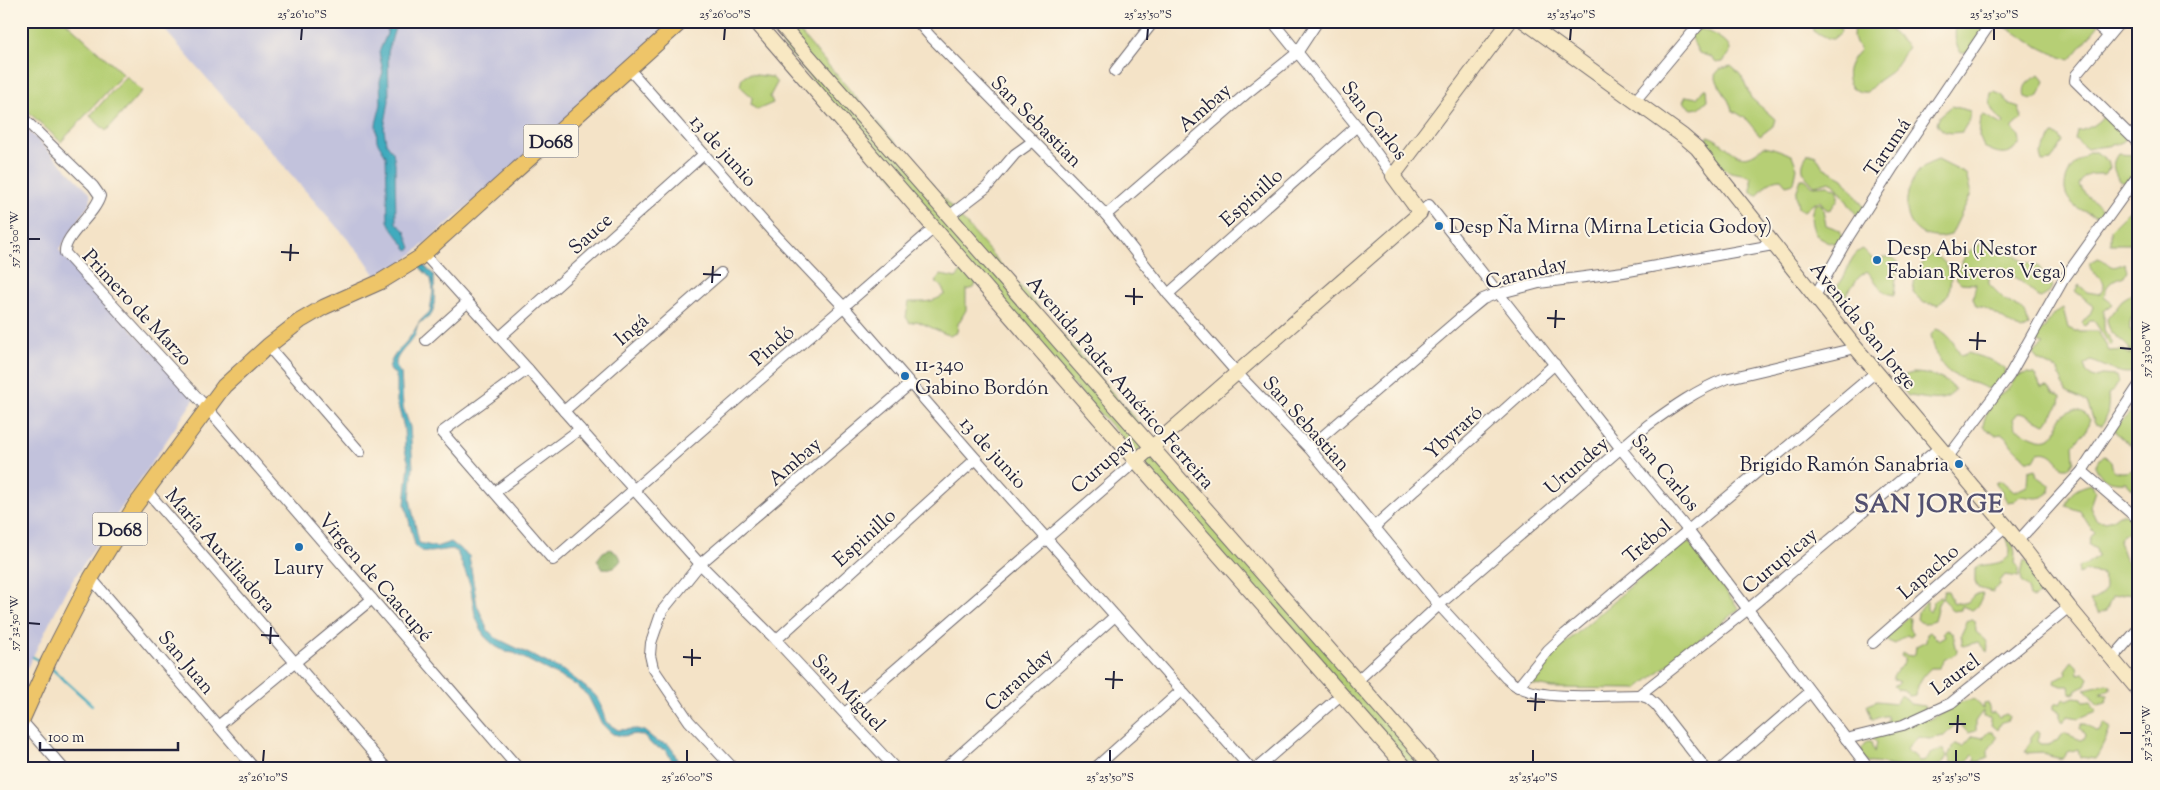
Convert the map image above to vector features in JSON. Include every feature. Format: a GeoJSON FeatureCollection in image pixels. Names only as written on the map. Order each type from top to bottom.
{"type":"FeatureCollection","features":[{"type":"Feature","properties":{"kind":"main road","name":"D068"},"geometry":{"type":"LineString","coordinates":[[22,722],[47,665],[91,578],[146,490],[224,386],[268,346],[300,321],[324,307],[380,282],[417,259],[630,70],[682,21]]}},
{"type":"Feature","properties":{"kind":"street","name":"Avenida Padre Américo Ferreira"},"geometry":{"type":"LineString","coordinates":[[755,21],[1136,461],[1407,769]]}},
{"type":"Feature","properties":{"kind":"street","name":"Avenida Padre Américo Ferreira"},"geometry":{"type":"LineString","coordinates":[[778,21],[1434,769]]}},
{"type":"Feature","properties":{"kind":"street","name":"San Sebastian"},"geometry":{"type":"LineString","coordinates":[[917,21],[1032,142],[1106,215],[1168,294],[1238,374],[1309,448],[1440,604],[1506,678],[1518,687],[1552,695],[1639,696]]}},
{"type":"Feature","properties":{"kind":"street"},"geometry":{"type":"LineString","coordinates":[[1115,71],[1154,21]]}},
{"type":"Feature","properties":{"kind":"street","name":"San Carlos"},"geometry":{"type":"LineString","coordinates":[[1272,21],[1357,126],[1393,176],[1425,209],[1497,294],[1687,529],[1869,769]]}},
{"type":"Feature","properties":{"kind":"street","name":"Ambay"},"geometry":{"type":"LineString","coordinates":[[1106,215],[1247,93],[1297,53],[1318,21]]}},
{"type":"Feature","properties":{"kind":"street"},"geometry":{"type":"LineString","coordinates":[[1393,176],[1510,21]]}},
{"type":"Feature","properties":{"kind":"street","name":"Avenida San Jorge"},"geometry":{"type":"LineString","coordinates":[[1524,21],[1697,148],[1856,348],[2006,526],[2139,691]]}},
{"type":"Feature","properties":{"kind":"street"},"geometry":{"type":"LineString","coordinates":[[1635,101],[1702,21]]}},
{"type":"Feature","properties":{"kind":"street","name":"Tarumá"},"geometry":{"type":"LineString","coordinates":[[1816,296],[1849,236],[1992,21]]}},
{"type":"Feature","properties":{"kind":"street"},"geometry":{"type":"LineString","coordinates":[[2092,21],[2108,35]]}},
{"type":"Feature","properties":{"kind":"street"},"geometry":{"type":"LineString","coordinates":[[2121,21],[2076,75],[2075,81],[2139,144]]}},
{"type":"Feature","properties":{"kind":"street","name":"13 de junio"},"geometry":{"type":"LineString","coordinates":[[630,70],[843,306],[976,460],[1048,538],[1251,769]]}},
{"type":"Feature","properties":{"kind":"street","name":"Primero de Marzo"},"geometry":{"type":"LineString","coordinates":[[21,116],[93,186],[100,196],[94,209],[66,244],[65,253],[207,408]]}},
{"type":"Feature","properties":{"kind":"street","name":"Espinillo"},"geometry":{"type":"LineString","coordinates":[[1168,294],[1357,126]]}},
{"type":"Feature","properties":{"kind":"street"},"geometry":{"type":"LineString","coordinates":[[948,216],[987,187],[1015,154],[1032,142]]}},
{"type":"Feature","properties":{"kind":"street","name":"Sauce"},"geometry":{"type":"LineString","coordinates":[[500,337],[704,154]]}},
{"type":"Feature","properties":{"kind":"street","name":"Curupicay"},"geometry":{"type":"LineString","coordinates":[[1639,696],[1944,452],[2009,376],[2059,286],[2139,174]]}},
{"type":"Feature","properties":{"kind":"street","name":"Curupay"},"geometry":{"type":"LineString","coordinates":[[845,713],[1238,374],[1425,209]]}},
{"type":"Feature","properties":{"kind":"street","name":"Pindó"},"geometry":{"type":"LineString","coordinates":[[495,492],[553,560],[934,228]]}},
{"type":"Feature","properties":{"kind":"street","name":"Caranday"},"geometry":{"type":"LineString","coordinates":[[1309,448],[1483,299],[1547,282],[1623,272],[1773,245]]}},
{"type":"Feature","properties":{"kind":"street","name":"San Miguel"},"geometry":{"type":"LineString","coordinates":[[417,259],[468,302],[700,564],[776,640],[896,769]]}},
{"type":"Feature","properties":{"kind":"street","name":"Ingá"},"geometry":{"type":"LineString","coordinates":[[564,411],[721,273]]}},
{"type":"Feature","properties":{"kind":"street"},"geometry":{"type":"LineString","coordinates":[[426,340],[468,302]]}},
{"type":"Feature","properties":{"kind":"street"},"geometry":{"type":"LineString","coordinates":[[268,346],[360,452]]}},
{"type":"Feature","properties":{"kind":"street","name":"Urundey"},"geometry":{"type":"LineString","coordinates":[[1358,681],[1440,604],[1677,403],[1711,384],[1725,379],[1856,348]]}},
{"type":"Feature","properties":{"kind":"street","name":"Ybyraró"},"geometry":{"type":"LineString","coordinates":[[1375,526],[1555,364]]}},
{"type":"Feature","properties":{"kind":"street"},"geometry":{"type":"LineString","coordinates":[[528,368],[442,432],[495,492],[580,429]]}},
{"type":"Feature","properties":{"kind":"street","name":"Trébol"},"geometry":{"type":"LineString","coordinates":[[1518,687],[1565,634],[1687,529],[1876,372]]}},
{"type":"Feature","properties":{"kind":"street","name":"Ambay"},"geometry":{"type":"LineString","coordinates":[[734,769],[690,721],[653,668],[650,655],[651,643],[662,611],[700,564],[910,384]]}},
{"type":"Feature","properties":{"kind":"street"},"geometry":{"type":"LineString","coordinates":[[2018,541],[2082,471],[2137,392]]}},
{"type":"Feature","properties":{"kind":"street","name":"Virgen de Caacupé"},"geometry":{"type":"LineString","coordinates":[[207,408],[518,768]]}},
{"type":"Feature","properties":{"kind":"street","name":"Espinillo"},"geometry":{"type":"LineString","coordinates":[[776,640],[976,460]]}},
{"type":"Feature","properties":{"kind":"street"},"geometry":{"type":"LineString","coordinates":[[2082,471],[2139,520]]}},
{"type":"Feature","properties":{"kind":"street","name":"María Auxiliadora"},"geometry":{"type":"LineString","coordinates":[[146,490],[387,769]]}},
{"type":"Feature","properties":{"kind":"street","name":"Lapacho"},"geometry":{"type":"LineString","coordinates":[[1872,643],[2006,526]]}},
{"type":"Feature","properties":{"kind":"street","name":"San Juan"},"geometry":{"type":"LineString","coordinates":[[91,578],[256,769]]}},
{"type":"Feature","properties":{"kind":"street"},"geometry":{"type":"LineString","coordinates":[[218,726],[372,600]]}},
{"type":"Feature","properties":{"kind":"street","name":"Laurel"},"geometry":{"type":"LineString","coordinates":[[1846,739],[1903,725],[1951,703],[2069,606]]}},
{"type":"Feature","properties":{"kind":"street","name":"Caranday"},"geometry":{"type":"LineString","coordinates":[[944,769],[1115,616]]}},
{"type":"Feature","properties":{"kind":"street"},"geometry":{"type":"LineString","coordinates":[[2112,659],[2137,634]]}},
{"type":"Feature","properties":{"kind":"street"},"geometry":{"type":"LineString","coordinates":[[1094,769],[1182,690]]}},
{"type":"Feature","properties":{"kind":"street"},"geometry":{"type":"LineString","coordinates":[[1721,769],[1810,692]]}},
{"type":"Feature","properties":{"kind":"street"},"geometry":{"type":"LineString","coordinates":[[1256,769],[1342,694]]}},
{"type":"Feature","properties":{"kind":"street"},"geometry":{"type":"LineString","coordinates":[[1639,696],[1648,698],[1656,705],[1706,769]]}},
{"type":"Feature","properties":{"kind":"street"},"geometry":{"type":"LineString","coordinates":[[22,722],[64,769]]}},
{"type":"Feature","properties":{"kind":"shaded area"},"geometry":{"type":"Polygon","coordinates":[[[157,21],[682,21],[380,282],[364,258],[157,21]]]}},
{"type":"Feature","properties":{"kind":"shaded area"},"geometry":{"type":"Polygon","coordinates":[[[21,123],[90,193],[91,201],[59,250],[195,398],[65,592],[21,680],[21,123]]]}},
{"type":"Feature","properties":{"kind":"green space"},"geometry":{"type":"Polygon","coordinates":[[[21,21],[65,21],[123,74],[61,142],[21,105],[21,21]]]}},
{"type":"Feature","properties":{"kind":"green space"},"geometry":{"type":"Polygon","coordinates":[[[763,21],[790,21],[1150,436],[1151,438],[1137,453],[976,282],[973,288],[966,290],[966,310],[958,324],[957,332],[950,336],[917,321],[910,323],[906,317],[909,302],[928,301],[941,297],[945,294],[942,287],[935,282],[941,275],[956,278],[966,266],[763,21]]]}},
{"type":"Feature","properties":{"kind":"green space"},"geometry":{"type":"Polygon","coordinates":[[[1812,21],[1834,22],[1838,24],[1841,32],[1833,39],[1829,38],[1813,31],[1812,21]]]}},
{"type":"Feature","properties":{"kind":"green space"},"geometry":{"type":"Polygon","coordinates":[[[1854,21],[1881,21],[1908,47],[1891,72],[1867,92],[1861,92],[1853,88],[1847,75],[1850,64],[1860,50],[1853,37],[1854,21]]]}},
{"type":"Feature","properties":{"kind":"green space"},"geometry":{"type":"Polygon","coordinates":[[[1954,21],[1985,21],[1987,30],[1968,53],[1961,53],[1958,48],[1955,40],[1954,21]]]}},
{"type":"Feature","properties":{"kind":"green space"},"geometry":{"type":"Polygon","coordinates":[[[2001,21],[2094,21],[2099,25],[2070,60],[2033,44],[1999,23],[2001,21]]]}},
{"type":"Feature","properties":{"kind":"green space"},"geometry":{"type":"Polygon","coordinates":[[[1699,29],[1713,34],[1730,48],[1730,52],[1723,62],[1716,63],[1711,57],[1699,53],[1690,36],[1699,29]]]}},
{"type":"Feature","properties":{"kind":"green space"},"geometry":{"type":"Polygon","coordinates":[[[1731,66],[1742,76],[1751,98],[1775,119],[1773,126],[1760,136],[1745,118],[1732,110],[1729,101],[1716,80],[1715,75],[1720,69],[1731,66]]]}},
{"type":"Feature","properties":{"kind":"green space"},"geometry":{"type":"Polygon","coordinates":[[[749,74],[772,77],[777,83],[770,96],[773,103],[757,110],[751,105],[752,97],[740,86],[742,78],[749,74]]]}},
{"type":"Feature","properties":{"kind":"green space"},"geometry":{"type":"Polygon","coordinates":[[[2040,75],[2045,81],[2039,96],[2032,99],[2025,97],[2024,93],[2027,83],[2040,75]]]}},
{"type":"Feature","properties":{"kind":"green space"},"geometry":{"type":"Polygon","coordinates":[[[126,76],[142,91],[106,131],[90,116],[126,76]]]}},
{"type":"Feature","properties":{"kind":"green space"},"geometry":{"type":"Polygon","coordinates":[[[1704,89],[1707,89],[1708,100],[1699,108],[1692,109],[1683,102],[1686,96],[1697,98],[1704,89]]]}},
{"type":"Feature","properties":{"kind":"green space"},"geometry":{"type":"Polygon","coordinates":[[[1994,92],[2002,95],[2010,104],[2019,107],[2022,119],[2013,127],[2013,130],[2019,136],[2020,143],[2008,153],[1998,153],[1984,147],[1979,136],[1981,117],[1984,115],[2002,125],[2004,122],[1994,113],[1991,106],[1991,93],[1994,92]]]}},
{"type":"Feature","properties":{"kind":"green space"},"geometry":{"type":"Polygon","coordinates":[[[1952,106],[1970,111],[1970,119],[1962,132],[1951,133],[1942,130],[1937,123],[1940,116],[1952,106]]]}},
{"type":"Feature","properties":{"kind":"green space"},"geometry":{"type":"Polygon","coordinates":[[[2108,112],[2125,133],[2124,141],[2087,149],[2075,139],[2077,131],[2090,127],[2108,112]]]}},
{"type":"Feature","properties":{"kind":"green space"},"geometry":{"type":"Polygon","coordinates":[[[2053,135],[2060,137],[2063,142],[2051,161],[2042,162],[2040,155],[2053,135]]]}},
{"type":"Feature","properties":{"kind":"green space"},"geometry":{"type":"Polygon","coordinates":[[[1708,136],[1742,156],[1755,153],[1764,146],[1792,155],[1797,168],[1794,183],[1786,185],[1781,179],[1773,180],[1757,196],[1751,192],[1751,177],[1734,173],[1719,164],[1706,144],[1708,136]]]}},
{"type":"Feature","properties":{"kind":"green space"},"geometry":{"type":"Polygon","coordinates":[[[2088,152],[2096,152],[2108,161],[2110,168],[2104,174],[2086,176],[2079,185],[2100,207],[2102,211],[2097,216],[2074,205],[2069,200],[2065,186],[2071,169],[2088,152]]]}},
{"type":"Feature","properties":{"kind":"green space"},"geometry":{"type":"Polygon","coordinates":[[[1808,154],[1815,154],[1823,167],[1843,178],[1866,210],[1858,216],[1830,181],[1815,185],[1811,182],[1803,171],[1803,163],[1808,154]]]}},
{"type":"Feature","properties":{"kind":"green space"},"geometry":{"type":"Polygon","coordinates":[[[2118,154],[2133,155],[2139,160],[2136,173],[2126,183],[2119,181],[2114,171],[2113,164],[2118,154]]]}},
{"type":"Feature","properties":{"kind":"green space"},"geometry":{"type":"Polygon","coordinates":[[[1938,160],[1966,174],[1971,194],[1951,235],[1935,237],[1923,234],[1914,227],[1909,219],[1907,197],[1916,175],[1923,167],[1938,160]]]}},
{"type":"Feature","properties":{"kind":"green space"},"geometry":{"type":"Polygon","coordinates":[[[1801,179],[1805,179],[1813,186],[1828,185],[1838,190],[1838,199],[1831,209],[1827,210],[1820,201],[1813,203],[1804,211],[1798,208],[1796,193],[1801,179]]]}},
{"type":"Feature","properties":{"kind":"green space"},"geometry":{"type":"Polygon","coordinates":[[[2139,195],[2139,248],[2133,244],[2110,244],[2110,230],[2132,208],[2139,195]]]}},
{"type":"Feature","properties":{"kind":"green space"},"geometry":{"type":"Polygon","coordinates":[[[1819,203],[1822,205],[1826,225],[1840,230],[1842,237],[1836,244],[1822,239],[1814,231],[1812,212],[1815,204],[1819,203]]]}},
{"type":"Feature","properties":{"kind":"green space"},"geometry":{"type":"Polygon","coordinates":[[[1981,244],[1996,244],[2023,261],[2038,266],[2052,284],[2049,293],[2040,298],[2011,275],[1997,273],[1989,276],[1989,284],[2005,300],[2025,312],[2029,326],[2022,330],[1994,313],[1976,306],[1973,298],[1976,284],[1961,283],[1956,278],[1966,255],[1981,244]]]}},
{"type":"Feature","properties":{"kind":"green space"},"geometry":{"type":"Polygon","coordinates":[[[1863,249],[1874,260],[1889,257],[1898,262],[1894,295],[1885,292],[1867,271],[1858,278],[1843,299],[1836,299],[1833,296],[1835,290],[1856,253],[1863,249]]]}},
{"type":"Feature","properties":{"kind":"green space"},"geometry":{"type":"Polygon","coordinates":[[[1931,255],[1944,262],[1951,278],[1949,293],[1939,305],[1924,303],[1913,293],[1914,282],[1918,272],[1931,255]]]}},
{"type":"Feature","properties":{"kind":"green space"},"geometry":{"type":"Polygon","coordinates":[[[2098,258],[2115,267],[2124,263],[2127,270],[2124,276],[2110,283],[2105,292],[2104,297],[2113,304],[2104,311],[2104,330],[2113,343],[2110,345],[2094,321],[2090,321],[2085,326],[2082,323],[2093,307],[2075,291],[2079,285],[2087,292],[2099,294],[2104,284],[2090,267],[2090,262],[2098,258]]]}},
{"type":"Feature","properties":{"kind":"green space"},"geometry":{"type":"Polygon","coordinates":[[[2139,291],[2139,311],[2130,321],[2130,330],[2139,335],[2139,369],[2127,373],[2115,371],[2091,361],[2084,365],[2087,373],[2093,378],[2101,375],[2116,376],[2118,383],[2114,390],[2108,394],[2108,411],[2102,426],[2095,424],[2087,402],[2066,392],[2058,370],[2038,360],[2033,354],[2044,344],[2037,342],[2037,335],[2055,314],[2063,308],[2068,328],[2075,331],[2098,331],[2109,351],[2124,350],[2130,355],[2129,348],[2110,329],[2107,319],[2122,300],[2139,291]]]}},
{"type":"Feature","properties":{"kind":"green space"},"geometry":{"type":"Polygon","coordinates":[[[1936,329],[1948,336],[1961,356],[1968,353],[1991,360],[2004,368],[2005,376],[2001,382],[1987,389],[1949,372],[1938,358],[1934,346],[1931,335],[1936,329]]]}},
{"type":"Feature","properties":{"kind":"green space"},"geometry":{"type":"Polygon","coordinates":[[[1913,373],[1942,379],[1955,390],[1951,395],[1940,399],[1908,396],[1899,383],[1902,376],[1913,373]]]}},
{"type":"Feature","properties":{"kind":"green space"},"geometry":{"type":"Polygon","coordinates":[[[2028,373],[2035,374],[2041,388],[2048,387],[2053,393],[2061,396],[2060,404],[2046,424],[2018,413],[2013,419],[2015,427],[2031,436],[2044,440],[2054,435],[2061,418],[2072,410],[2084,413],[2090,420],[2085,433],[2073,445],[2074,461],[2070,467],[2062,467],[2052,456],[2042,452],[2038,453],[2034,460],[2027,460],[2002,434],[1995,435],[1983,427],[1987,412],[1995,399],[2017,377],[2028,373]]]}},
{"type":"Feature","properties":{"kind":"green space"},"geometry":{"type":"Polygon","coordinates":[[[2139,400],[2139,455],[2114,429],[2130,413],[2132,407],[2139,400]]]}},
{"type":"Feature","properties":{"kind":"green space"},"geometry":{"type":"Polygon","coordinates":[[[1150,448],[1437,769],[1410,769],[1143,463],[1150,448]]]}},
{"type":"Feature","properties":{"kind":"green space"},"geometry":{"type":"Polygon","coordinates":[[[2105,456],[2111,462],[2113,470],[2116,471],[2130,471],[2139,465],[2139,490],[2131,488],[2126,482],[2107,480],[2100,475],[2095,466],[2099,459],[2105,456]]]}},
{"type":"Feature","properties":{"kind":"green space"},"geometry":{"type":"Polygon","coordinates":[[[2035,469],[2037,476],[2050,485],[2049,493],[2039,498],[2020,496],[2014,501],[2007,502],[2000,488],[1995,483],[2002,481],[2014,492],[2027,486],[2028,471],[2035,469]]]}},
{"type":"Feature","properties":{"kind":"green space"},"geometry":{"type":"Polygon","coordinates":[[[2092,484],[2095,491],[2090,506],[2096,520],[2108,520],[2119,514],[2126,514],[2137,524],[2134,531],[2123,534],[2119,541],[2124,556],[2132,569],[2139,568],[2139,595],[2126,593],[2112,596],[2106,611],[2098,614],[2090,601],[2099,596],[2104,590],[2105,583],[2101,573],[2086,571],[2079,574],[2078,567],[2085,565],[2098,556],[2096,549],[2089,545],[2091,537],[2095,532],[2080,511],[2066,506],[2069,497],[2075,491],[2092,484]]]}},
{"type":"Feature","properties":{"kind":"green space"},"geometry":{"type":"Polygon","coordinates":[[[2006,535],[2014,548],[2014,563],[2019,569],[2019,577],[2005,575],[2000,581],[2000,585],[1993,589],[1993,592],[1978,588],[1975,581],[1975,569],[1978,566],[2002,561],[2009,556],[2010,549],[2006,535]]]}},
{"type":"Feature","properties":{"kind":"green space"},"geometry":{"type":"Polygon","coordinates":[[[1686,538],[1739,609],[1637,689],[1552,688],[1529,684],[1552,655],[1686,538]]]}},
{"type":"Feature","properties":{"kind":"green space"},"geometry":{"type":"Polygon","coordinates":[[[610,549],[619,555],[621,560],[613,567],[602,568],[597,560],[603,552],[610,549]]]}},
{"type":"Feature","properties":{"kind":"green space"},"geometry":{"type":"Polygon","coordinates":[[[2024,560],[2043,582],[2043,593],[2033,598],[2030,596],[2028,588],[2022,583],[2021,575],[2024,560]]]}},
{"type":"Feature","properties":{"kind":"green space"},"geometry":{"type":"Polygon","coordinates":[[[1944,591],[1948,591],[1953,602],[1963,603],[1971,600],[1975,595],[1983,594],[1978,605],[1972,610],[1962,606],[1961,610],[1953,611],[1942,598],[1944,591]]]}},
{"type":"Feature","properties":{"kind":"green space"},"geometry":{"type":"Polygon","coordinates":[[[1939,596],[1942,598],[1938,604],[1934,621],[1923,623],[1917,619],[1920,609],[1927,601],[1927,609],[1930,612],[1934,601],[1939,596]]]}},
{"type":"Feature","properties":{"kind":"green space"},"geometry":{"type":"Polygon","coordinates":[[[1908,616],[1910,619],[1909,628],[1913,635],[1910,637],[1907,635],[1895,644],[1888,641],[1886,638],[1908,616]]]}},
{"type":"Feature","properties":{"kind":"green space"},"geometry":{"type":"Polygon","coordinates":[[[1975,621],[1976,632],[1987,642],[1987,652],[1978,642],[1963,646],[1961,635],[1967,622],[1975,621]]]}},
{"type":"Feature","properties":{"kind":"green space"},"geometry":{"type":"Polygon","coordinates":[[[1947,630],[1953,634],[1956,654],[1945,659],[1939,668],[1931,668],[1928,671],[1919,683],[1916,695],[1909,696],[1904,690],[1897,689],[1894,686],[1900,682],[1893,679],[1893,676],[1904,662],[1904,658],[1901,656],[1902,653],[1912,656],[1915,654],[1916,646],[1926,641],[1927,634],[1930,632],[1938,640],[1945,636],[1943,632],[1947,630]]]}},
{"type":"Feature","properties":{"kind":"green space"},"geometry":{"type":"Polygon","coordinates":[[[2072,661],[2077,666],[2078,674],[2084,673],[2089,678],[2086,685],[2079,688],[2074,694],[2070,693],[2069,686],[2055,683],[2056,679],[2066,674],[2065,670],[2072,661]]]}},
{"type":"Feature","properties":{"kind":"green space"},"geometry":{"type":"Polygon","coordinates":[[[2106,684],[2110,685],[2110,689],[2101,694],[2108,695],[2106,703],[2098,705],[2085,689],[2106,684]]]}},
{"type":"Feature","properties":{"kind":"green space"},"geometry":{"type":"Polygon","coordinates":[[[1899,696],[1903,696],[1910,704],[1925,706],[1926,717],[1929,720],[1950,709],[1954,703],[1971,700],[1976,700],[1983,709],[1984,704],[1988,703],[1990,714],[1994,712],[1999,717],[2006,714],[2009,716],[2008,720],[2001,723],[1998,730],[1992,725],[1990,718],[1983,717],[1983,711],[1976,720],[1976,731],[1968,733],[1958,722],[1944,736],[1929,739],[1918,737],[1907,749],[1907,752],[1914,755],[1919,761],[1926,760],[1932,753],[1943,749],[1947,756],[1941,764],[1933,768],[1922,770],[1868,763],[1861,756],[1862,748],[1867,742],[1871,742],[1874,752],[1877,743],[1872,737],[1888,719],[1885,716],[1872,719],[1867,705],[1877,701],[1896,703],[1899,696]]]}},
{"type":"Feature","properties":{"kind":"green space"},"geometry":{"type":"Polygon","coordinates":[[[2074,697],[2082,698],[2084,702],[2091,701],[2092,706],[2097,711],[2079,718],[2068,716],[2062,722],[2060,712],[2054,709],[2054,705],[2060,704],[2064,698],[2067,700],[2074,697]]]}},
{"type":"Feature","properties":{"kind":"green space"},"geometry":{"type":"Polygon","coordinates":[[[2104,723],[2110,728],[2104,744],[2095,759],[2080,757],[2078,749],[2068,752],[2063,759],[2049,756],[2042,752],[2027,753],[2025,750],[2036,731],[2040,733],[2038,741],[2040,744],[2048,744],[2058,740],[2064,733],[2081,740],[2085,735],[2080,728],[2082,724],[2098,732],[2104,723]]]}},
{"type":"Feature","properties":{"kind":"green space"},"geometry":{"type":"Polygon","coordinates":[[[1988,732],[1992,732],[1997,738],[1988,750],[1988,758],[1978,762],[1974,761],[1976,758],[1973,755],[1966,762],[1951,763],[1948,756],[1953,746],[1956,744],[1963,747],[1973,736],[1983,738],[1988,732]]]}},
{"type":"Feature","properties":{"kind":"water"},"geometry":{"type":"Polygon","coordinates":[[[388,21],[397,21],[388,52],[389,101],[384,129],[386,143],[393,152],[395,163],[396,223],[405,231],[411,248],[408,250],[388,221],[386,156],[377,141],[376,124],[381,104],[380,81],[383,72],[379,52],[387,34],[388,21]]]}},
{"type":"Feature","properties":{"kind":"water"},"geometry":{"type":"Polygon","coordinates":[[[420,262],[434,275],[435,296],[432,313],[420,323],[430,312],[433,290],[431,279],[418,265],[420,262]]]}},
{"type":"Feature","properties":{"kind":"water"},"geometry":{"type":"Polygon","coordinates":[[[419,324],[414,336],[399,355],[396,364],[397,369],[401,373],[403,407],[410,427],[413,467],[410,499],[419,543],[436,547],[451,542],[469,556],[477,605],[488,630],[496,638],[566,672],[599,700],[606,722],[618,730],[637,729],[644,731],[658,742],[668,744],[674,752],[678,763],[674,764],[666,750],[653,746],[644,736],[613,734],[602,724],[588,696],[576,685],[514,653],[506,652],[495,646],[484,636],[475,615],[470,584],[457,552],[452,549],[430,552],[421,551],[415,545],[405,504],[409,464],[405,450],[404,428],[397,402],[397,380],[395,374],[389,370],[392,360],[419,324]]]}},
{"type":"Feature","properties":{"kind":"waterway"},"geometry":{"type":"LineString","coordinates":[[33,657],[42,662]]}},
{"type":"Feature","properties":{"kind":"waterway"},"geometry":{"type":"LineString","coordinates":[[51,668],[92,705]]}},
{"type":"Feature","properties":{"kind":"waterway"},"geometry":{"type":"LineString","coordinates":[[675,761],[678,769]]}},
{"type":"Feature","properties":{"kind":"place","name":"Desp Ña Mirna (Mirna Leticia Godoy)"},"geometry":{"type":"Point","coordinates":[1439,226]}},
{"type":"Feature","properties":{"kind":"place","name":"Desp Abi (Nestor Fabian Riveros Vega)"},"geometry":{"type":"Point","coordinates":[1877,260]}},
{"type":"Feature","properties":{"kind":"place","name":"11-340 Gabino Bordón"},"geometry":{"type":"Point","coordinates":[905,376]}},
{"type":"Feature","properties":{"kind":"place","name":"Brigido Ramón Sanabria"},"geometry":{"type":"Point","coordinates":[1959,464]}},
{"type":"Feature","properties":{"kind":"place","name":"Laury"},"geometry":{"type":"Point","coordinates":[299,547]}},
{"type":"Feature","properties":{"kind":"district","name":"SAN JORGE"},"geometry":{"type":"Point","coordinates":[1929,503]}}]}
